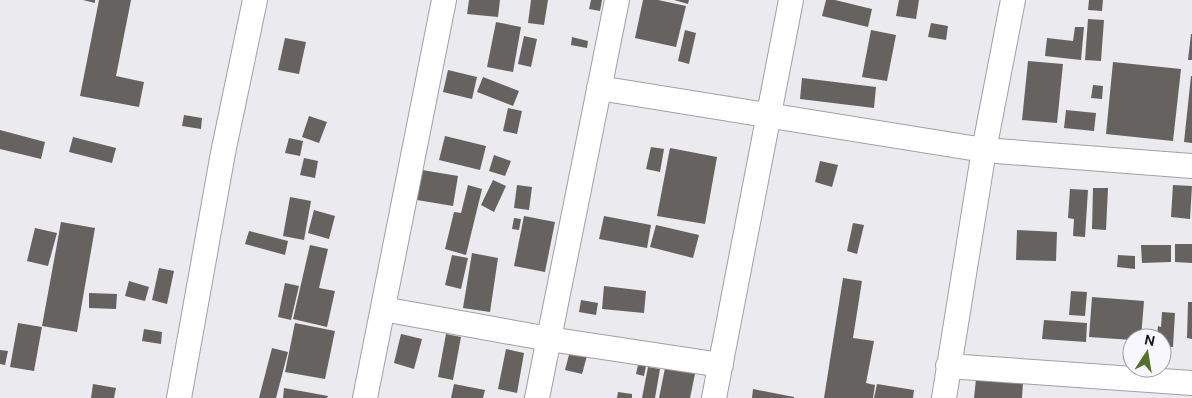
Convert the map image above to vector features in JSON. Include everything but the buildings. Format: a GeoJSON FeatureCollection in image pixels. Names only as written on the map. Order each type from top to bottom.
{"type":"FeatureCollection","features":[{"type":"Feature","properties":{"kind":"street"},"geometry":{"type":"LineString","coordinates":[[179,398],[223,153],[255,0]]}},
{"type":"Feature","properties":{"kind":"street"},"geometry":{"type":"LineString","coordinates":[[365,398],[444,0]]}},
{"type":"Feature","properties":{"kind":"street"},"geometry":{"type":"LineString","coordinates":[[537,398],[617,0]]}},
{"type":"Feature","properties":{"kind":"street"},"geometry":{"type":"LineString","coordinates":[[714,398],[792,0]]}},
{"type":"Feature","properties":{"kind":"street"},"geometry":{"type":"LineString","coordinates":[[944,398],[984,150],[1013,0]]}},
{"type":"Feature","properties":{"kind":"street"},"geometry":{"type":"LineString","coordinates":[[599,88],[984,150],[1192,166]]}},
{"type":"Feature","properties":{"kind":"street"},"geometry":{"type":"LineString","coordinates":[[383,309],[549,339],[721,365]]}},
{"type":"Feature","properties":{"kind":"street"},"geometry":{"type":"LineString","coordinates":[[948,366],[1192,383]]}}]}
